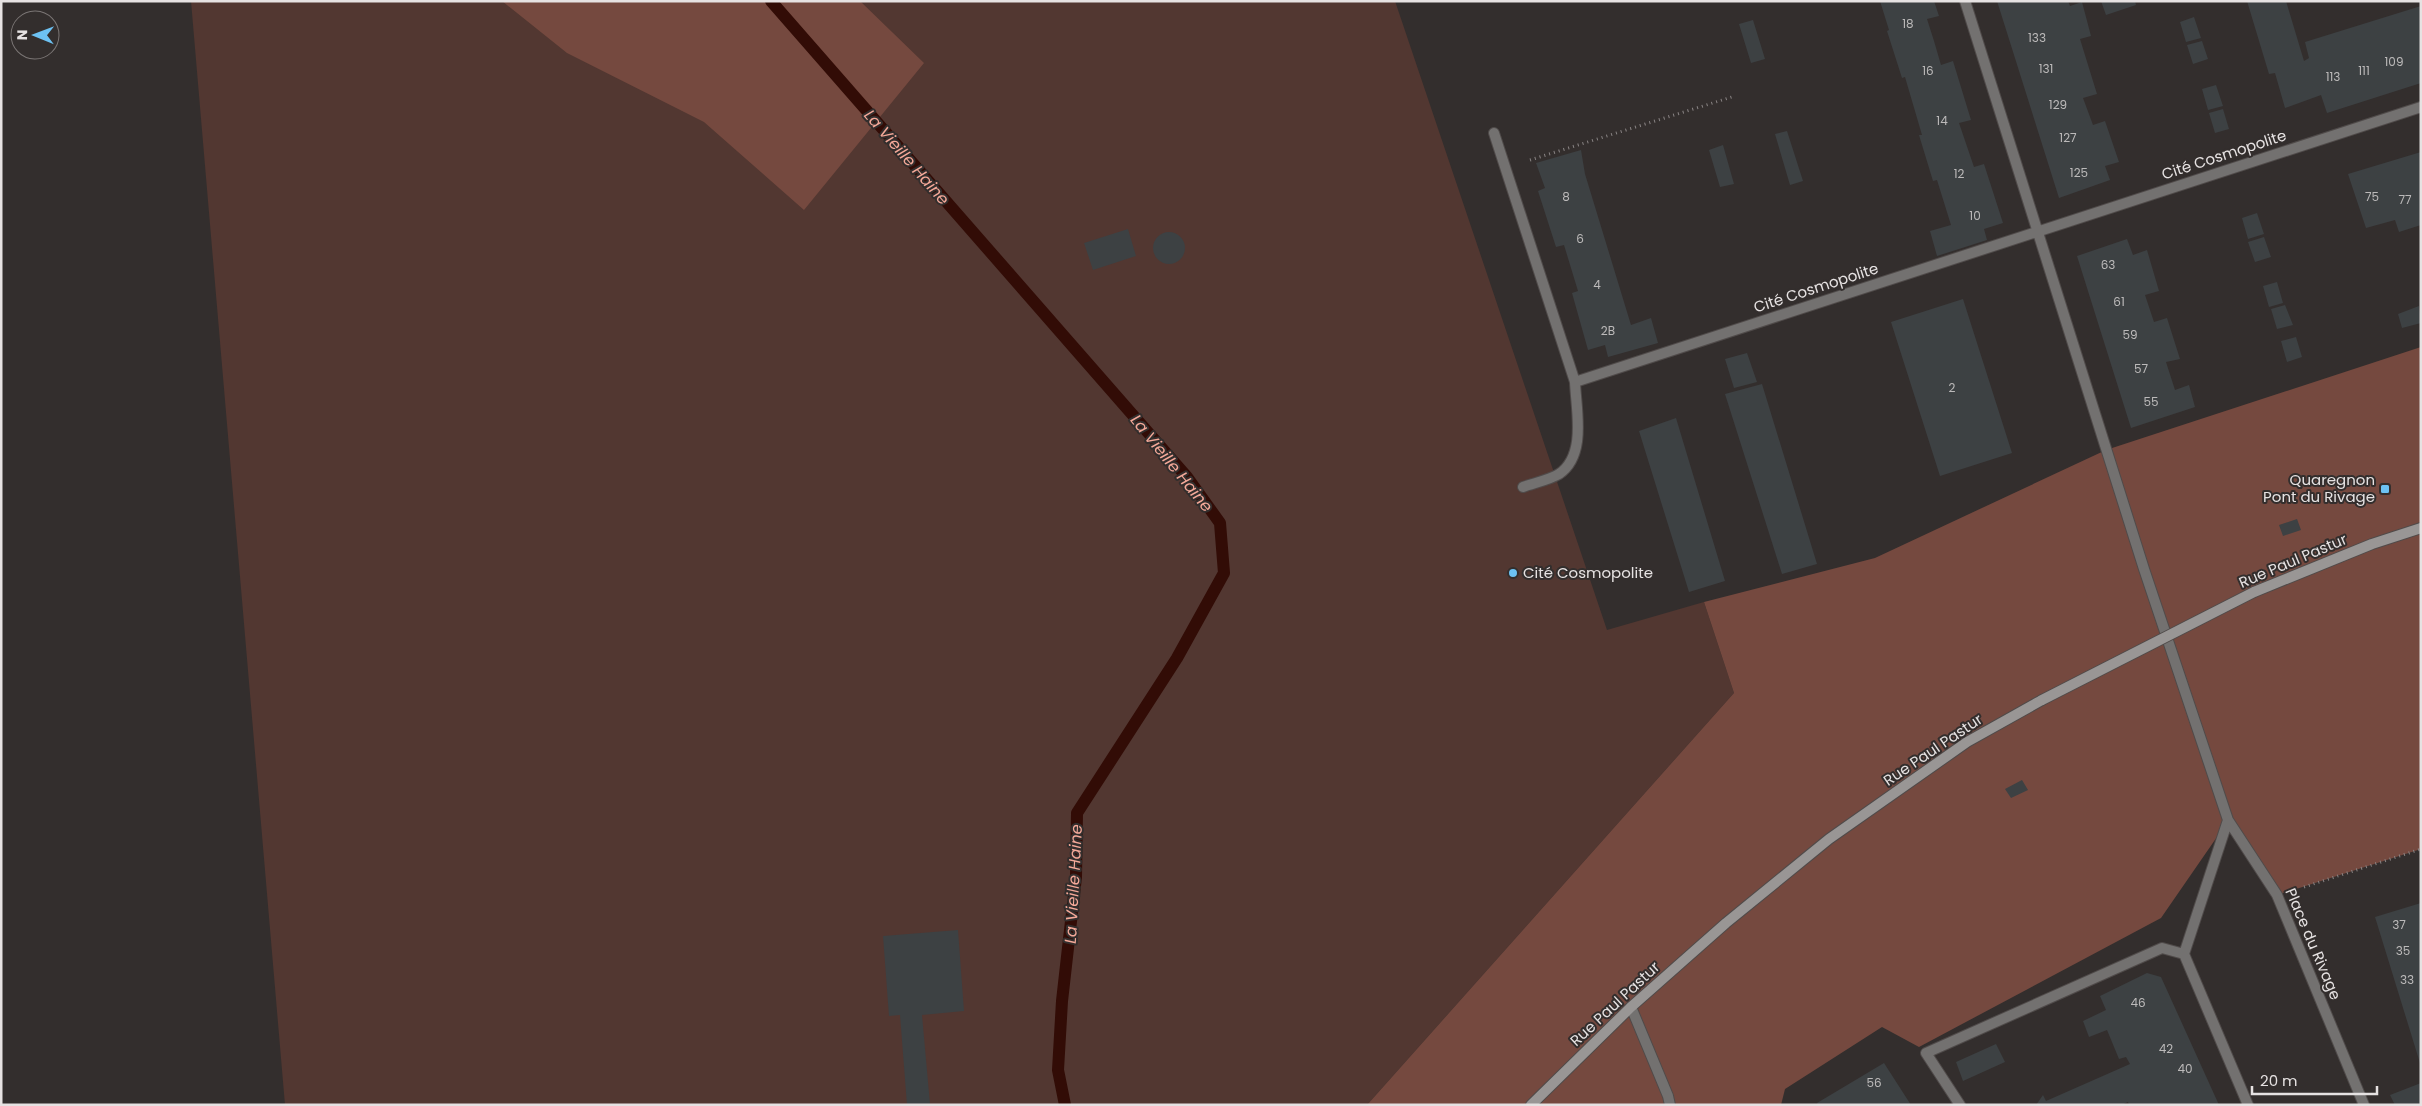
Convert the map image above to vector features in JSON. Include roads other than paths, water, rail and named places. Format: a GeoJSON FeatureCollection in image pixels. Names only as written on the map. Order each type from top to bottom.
{"type":"FeatureCollection","features":[{"type":"Feature","properties":{"kind":"main road","name":"Rue Paul Pastur"},"geometry":{"type":"LineString","coordinates":[[1531,1105],[1631,1007],[1726,924],[1829,839],[1966,742],[2042,700],[2254,592],[2372,544],[2421,528]]}},
{"type":"Feature","properties":{"kind":"street"},"geometry":{"type":"LineString","coordinates":[[1965,1],[2037,231]]}},
{"type":"Feature","properties":{"kind":"street","name":"Cité Cosmopolite"},"geometry":{"type":"LineString","coordinates":[[1575,382],[2421,107]]}},
{"type":"Feature","properties":{"kind":"street"},"geometry":{"type":"LineString","coordinates":[[1494,132],[1575,382],[1578,437],[1574,456],[1560,474],[1523,488]]}},
{"type":"Feature","properties":{"kind":"street","name":"Place du Rivage"},"geometry":{"type":"LineString","coordinates":[[2037,231],[2144,569],[2228,820],[2276,894],[2364,1105]]}},
{"type":"Feature","properties":{"kind":"street"},"geometry":{"type":"LineString","coordinates":[[2228,820],[2184,954],[2248,1105]]}},
{"type":"Feature","properties":{"kind":"street"},"geometry":{"type":"LineString","coordinates":[[1960,1105],[1926,1052],[2162,948],[2184,954]]}},
{"type":"Feature","properties":{"kind":"street"},"geometry":{"type":"LineString","coordinates":[[1631,1007],[1670,1105]]}},
{"type":"Feature","properties":{"kind":"waterway","name":"La Vieille Haine"},"geometry":{"type":"LineString","coordinates":[[771,1],[1187,477],[1220,523],[1224,573],[1177,658],[1077,813],[1076,877],[1062,1001],[1058,1070],[1065,1105]]}},
{"type":"Feature","properties":{"kind":"place","name":"Quaregnon Pont du Rivage"},"geometry":{"type":"Point","coordinates":[2385,489]}},
{"type":"Feature","properties":{"kind":"place","name":"Cité Cosmopolite"},"geometry":{"type":"Point","coordinates":[1513,573]}}]}
